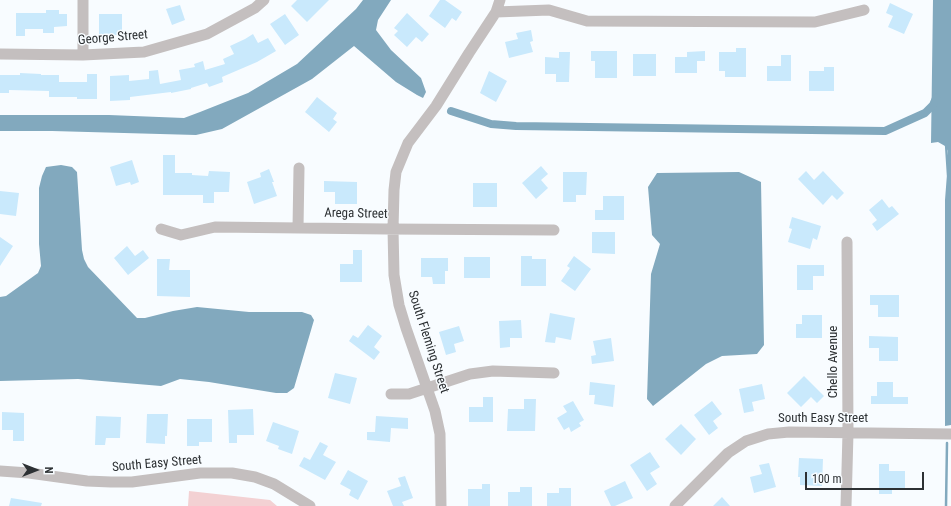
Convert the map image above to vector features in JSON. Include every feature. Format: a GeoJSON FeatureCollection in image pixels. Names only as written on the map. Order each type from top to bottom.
{"type":"FeatureCollection","features":[{"type":"Feature","properties":{"kind":"street"},"geometry":{"type":"LineString","coordinates":[[83,0],[83,55]]}},
{"type":"Feature","properties":{"kind":"street","name":"George Street"},"geometry":{"type":"LineString","coordinates":[[0,54],[83,55],[144,52],[207,34],[256,8],[264,0]]}},
{"type":"Feature","properties":{"kind":"street","name":"South Fleming Street"},"geometry":{"type":"LineString","coordinates":[[441,506],[440,434],[435,411],[399,305],[394,275],[393,229],[396,172],[408,143],[436,106],[496,12],[500,0]]}},
{"type":"Feature","properties":{"kind":"street"},"geometry":{"type":"LineString","coordinates":[[496,12],[548,10],[587,21],[815,22],[864,10]]}},
{"type":"Feature","properties":{"kind":"street"},"geometry":{"type":"LineString","coordinates":[[298,228],[300,168]]}},
{"type":"Feature","properties":{"kind":"street","name":"Arega Street"},"geometry":{"type":"LineString","coordinates":[[161,229],[180,235],[215,227],[554,230]]}},
{"type":"Feature","properties":{"kind":"street","name":"Chello Avenue"},"geometry":{"type":"LineString","coordinates":[[846,506],[848,433],[847,242]]}},
{"type":"Feature","properties":{"kind":"street"},"geometry":{"type":"LineString","coordinates":[[391,394],[409,394],[470,374],[493,371],[554,373]]}},
{"type":"Feature","properties":{"kind":"street","name":"South Easy Street"},"geometry":{"type":"LineString","coordinates":[[675,506],[728,453],[746,441],[768,434],[789,432],[951,434]]}},
{"type":"Feature","properties":{"kind":"street","name":"South Easy Street"},"geometry":{"type":"LineString","coordinates":[[0,471],[29,473],[88,481],[111,482],[132,482],[200,473],[232,473],[255,477],[274,484],[310,506]]}},
{"type":"Feature","properties":{"kind":"shaded area"},"geometry":{"type":"Polygon","coordinates":[[[189,491],[270,500],[277,506],[188,506],[189,491]]]}},
{"type":"Feature","properties":{"kind":"water"},"geometry":{"type":"Polygon","coordinates":[[[363,0],[391,0],[378,20],[376,30],[391,50],[421,78],[426,92],[423,98],[396,82],[354,46],[312,79],[222,129],[196,135],[0,131],[0,115],[109,115],[184,118],[248,93],[297,64],[356,9],[363,0]]]}},
{"type":"Feature","properties":{"kind":"water"},"geometry":{"type":"Polygon","coordinates":[[[933,0],[951,0],[951,425],[945,426],[945,200],[948,151],[945,146],[938,142],[931,143],[933,0]]]}},
{"type":"Feature","properties":{"kind":"water"},"geometry":{"type":"Polygon","coordinates":[[[61,165],[72,167],[77,172],[82,250],[84,259],[88,267],[137,318],[145,318],[197,307],[249,312],[302,312],[311,315],[314,320],[294,388],[287,393],[276,393],[209,382],[180,379],[161,386],[78,379],[0,381],[0,297],[6,296],[38,273],[41,266],[39,244],[39,188],[46,167],[61,165]]]}},
{"type":"Feature","properties":{"kind":"water"},"geometry":{"type":"Polygon","coordinates":[[[739,172],[761,182],[764,345],[757,354],[722,356],[706,364],[653,406],[647,399],[651,274],[660,244],[652,235],[648,187],[657,173],[739,172]]]}},
{"type":"Feature","properties":{"kind":"building"},"geometry":{"type":"Polygon","coordinates":[[[297,0],[329,0],[307,22],[291,6],[297,0]]]}},
{"type":"Feature","properties":{"kind":"building"},"geometry":{"type":"Polygon","coordinates":[[[440,0],[445,0],[462,12],[456,21],[452,18],[445,28],[429,16],[440,0]]]}},
{"type":"Feature","properties":{"kind":"building"},"geometry":{"type":"Polygon","coordinates":[[[890,3],[913,14],[904,34],[888,27],[893,16],[886,13],[890,3]]]}},
{"type":"Feature","properties":{"kind":"building"},"geometry":{"type":"Polygon","coordinates":[[[180,5],[185,20],[172,25],[166,9],[180,5]]]}},
{"type":"Feature","properties":{"kind":"building"},"geometry":{"type":"Polygon","coordinates":[[[46,10],[59,10],[59,14],[67,14],[67,26],[54,27],[54,33],[43,33],[43,29],[25,29],[25,36],[16,36],[16,13],[46,13],[46,10]]]}},
{"type":"Feature","properties":{"kind":"building"},"geometry":{"type":"Polygon","coordinates":[[[407,13],[429,34],[422,42],[416,37],[407,47],[394,35],[398,31],[394,28],[407,13]]]}},
{"type":"Feature","properties":{"kind":"building"},"geometry":{"type":"Polygon","coordinates":[[[99,14],[122,14],[122,35],[109,35],[109,38],[99,38],[99,14]]]}},
{"type":"Feature","properties":{"kind":"building"},"geometry":{"type":"Polygon","coordinates":[[[285,14],[299,35],[285,45],[270,24],[285,14]]]}},
{"type":"Feature","properties":{"kind":"building"},"geometry":{"type":"Polygon","coordinates":[[[531,30],[533,41],[530,42],[533,52],[509,58],[505,42],[518,39],[516,33],[531,30]]]}},
{"type":"Feature","properties":{"kind":"building"},"geometry":{"type":"Polygon","coordinates":[[[253,34],[258,43],[268,38],[276,51],[257,62],[222,77],[223,82],[209,87],[207,83],[191,89],[171,93],[130,97],[130,100],[110,101],[110,76],[129,75],[129,81],[149,79],[149,71],[158,70],[160,84],[181,80],[179,70],[195,67],[194,64],[203,61],[205,70],[225,64],[223,59],[234,54],[230,46],[253,34]]]}},
{"type":"Feature","properties":{"kind":"building"},"geometry":{"type":"Polygon","coordinates":[[[736,48],[746,48],[746,77],[725,77],[725,71],[719,71],[719,52],[736,52],[736,48]]]}},
{"type":"Feature","properties":{"kind":"building"},"geometry":{"type":"Polygon","coordinates":[[[591,51],[617,51],[617,78],[595,78],[595,61],[591,61],[591,51]]]}},
{"type":"Feature","properties":{"kind":"building"},"geometry":{"type":"Polygon","coordinates":[[[705,51],[705,61],[697,61],[697,73],[675,73],[675,57],[687,57],[687,52],[705,51]]]}},
{"type":"Feature","properties":{"kind":"building"},"geometry":{"type":"Polygon","coordinates":[[[559,52],[570,52],[569,82],[556,82],[556,74],[545,74],[545,57],[559,58],[559,52]]]}},
{"type":"Feature","properties":{"kind":"building"},"geometry":{"type":"Polygon","coordinates":[[[633,54],[656,54],[656,76],[633,76],[633,54]]]}},
{"type":"Feature","properties":{"kind":"building"},"geometry":{"type":"Polygon","coordinates":[[[781,55],[791,55],[791,81],[767,81],[767,66],[781,66],[781,55]]]}},
{"type":"Feature","properties":{"kind":"building"},"geometry":{"type":"Polygon","coordinates":[[[824,67],[834,67],[834,91],[809,91],[809,71],[824,71],[824,67]]]}},
{"type":"Feature","properties":{"kind":"building"},"geometry":{"type":"Polygon","coordinates":[[[489,71],[507,81],[496,102],[480,93],[489,71]]]}},
{"type":"Feature","properties":{"kind":"building"},"geometry":{"type":"Polygon","coordinates":[[[20,73],[59,75],[59,82],[87,82],[87,74],[97,74],[97,99],[49,97],[49,91],[9,90],[9,93],[0,93],[0,75],[20,75],[20,73]]]}},
{"type":"Feature","properties":{"kind":"building"},"geometry":{"type":"Polygon","coordinates":[[[317,97],[337,113],[333,119],[337,122],[329,132],[305,112],[317,97]]]}},
{"type":"Feature","properties":{"kind":"building"},"geometry":{"type":"Polygon","coordinates":[[[163,155],[175,155],[175,173],[192,173],[192,175],[208,176],[209,171],[230,172],[229,192],[214,192],[214,203],[203,203],[203,195],[163,195],[163,155]]]}},
{"type":"Feature","properties":{"kind":"building"},"geometry":{"type":"Polygon","coordinates":[[[132,160],[139,182],[131,185],[130,182],[116,186],[110,167],[132,160]]]}},
{"type":"Feature","properties":{"kind":"building"},"geometry":{"type":"Polygon","coordinates":[[[541,166],[548,174],[541,180],[548,188],[536,199],[522,183],[541,166]]]}},
{"type":"Feature","properties":{"kind":"building"},"geometry":{"type":"Polygon","coordinates":[[[269,169],[277,196],[254,204],[247,182],[261,177],[260,173],[269,169]]]}},
{"type":"Feature","properties":{"kind":"building"},"geometry":{"type":"Polygon","coordinates":[[[806,171],[814,180],[823,171],[844,193],[837,200],[832,195],[823,205],[798,179],[806,171]]]}},
{"type":"Feature","properties":{"kind":"building"},"geometry":{"type":"Polygon","coordinates":[[[563,172],[587,172],[586,195],[576,195],[576,202],[563,202],[563,172]]]}},
{"type":"Feature","properties":{"kind":"building"},"geometry":{"type":"Polygon","coordinates":[[[324,181],[357,182],[357,204],[335,204],[335,192],[324,192],[324,181]]]}},
{"type":"Feature","properties":{"kind":"building"},"geometry":{"type":"Polygon","coordinates":[[[473,183],[497,183],[497,207],[473,207],[473,183]]]}},
{"type":"Feature","properties":{"kind":"building"},"geometry":{"type":"Polygon","coordinates":[[[0,191],[19,193],[16,216],[0,214],[0,191]]]}},
{"type":"Feature","properties":{"kind":"building"},"geometry":{"type":"Polygon","coordinates":[[[603,196],[624,196],[624,220],[595,220],[595,210],[603,210],[603,196]]]}},
{"type":"Feature","properties":{"kind":"building"},"geometry":{"type":"Polygon","coordinates":[[[882,199],[889,208],[892,206],[899,214],[877,231],[872,224],[877,220],[869,210],[882,199]]]}},
{"type":"Feature","properties":{"kind":"building"},"geometry":{"type":"Polygon","coordinates":[[[792,217],[821,226],[817,240],[813,238],[810,249],[788,242],[792,229],[789,228],[792,217]]]}},
{"type":"Feature","properties":{"kind":"building"},"geometry":{"type":"Polygon","coordinates":[[[592,232],[615,232],[615,254],[592,253],[592,232]]]}},
{"type":"Feature","properties":{"kind":"building"},"geometry":{"type":"Polygon","coordinates":[[[0,237],[13,246],[0,266],[0,237]]]}},
{"type":"Feature","properties":{"kind":"building"},"geometry":{"type":"Polygon","coordinates":[[[127,246],[135,256],[143,250],[149,258],[128,275],[114,258],[127,246]]]}},
{"type":"Feature","properties":{"kind":"building"},"geometry":{"type":"Polygon","coordinates":[[[353,250],[362,250],[362,282],[340,282],[340,264],[353,264],[353,250]]]}},
{"type":"Feature","properties":{"kind":"building"},"geometry":{"type":"Polygon","coordinates":[[[521,256],[532,256],[532,259],[546,259],[546,286],[521,286],[521,256]]]}},
{"type":"Feature","properties":{"kind":"building"},"geometry":{"type":"Polygon","coordinates":[[[574,256],[591,269],[575,291],[561,281],[570,268],[567,266],[574,256]]]}},
{"type":"Feature","properties":{"kind":"building"},"geometry":{"type":"Polygon","coordinates":[[[464,257],[490,257],[490,278],[464,278],[464,257]]]}},
{"type":"Feature","properties":{"kind":"building"},"geometry":{"type":"Polygon","coordinates":[[[421,258],[448,258],[448,271],[445,271],[445,284],[433,284],[432,277],[421,277],[421,258]]]}},
{"type":"Feature","properties":{"kind":"building"},"geometry":{"type":"Polygon","coordinates":[[[157,259],[170,259],[169,270],[190,270],[190,297],[157,296],[157,259]]]}},
{"type":"Feature","properties":{"kind":"building"},"geometry":{"type":"Polygon","coordinates":[[[797,265],[824,265],[824,276],[813,276],[813,290],[797,290],[797,265]]]}},
{"type":"Feature","properties":{"kind":"building"},"geometry":{"type":"Polygon","coordinates":[[[870,295],[899,295],[899,317],[878,317],[878,305],[870,305],[870,295]]]}},
{"type":"Feature","properties":{"kind":"building"},"geometry":{"type":"Polygon","coordinates":[[[550,313],[575,318],[571,340],[556,337],[555,343],[545,342],[550,313]]]}},
{"type":"Feature","properties":{"kind":"building"},"geometry":{"type":"Polygon","coordinates":[[[802,315],[822,315],[822,338],[796,338],[796,324],[802,324],[802,315]]]}},
{"type":"Feature","properties":{"kind":"building"},"geometry":{"type":"Polygon","coordinates":[[[521,320],[522,338],[510,338],[510,347],[500,348],[499,321],[521,320]]]}},
{"type":"Feature","properties":{"kind":"building"},"geometry":{"type":"Polygon","coordinates":[[[368,325],[382,336],[374,347],[380,352],[374,360],[349,341],[353,335],[358,338],[368,325]]]}},
{"type":"Feature","properties":{"kind":"building"},"geometry":{"type":"Polygon","coordinates":[[[459,326],[464,341],[454,344],[456,352],[446,355],[439,332],[459,326]]]}},
{"type":"Feature","properties":{"kind":"building"},"geometry":{"type":"Polygon","coordinates":[[[869,336],[898,337],[898,361],[879,361],[879,348],[869,348],[869,336]]]}},
{"type":"Feature","properties":{"kind":"building"},"geometry":{"type":"Polygon","coordinates":[[[611,338],[614,361],[592,364],[591,356],[596,355],[593,341],[611,338]]]}},
{"type":"Feature","properties":{"kind":"building"},"geometry":{"type":"Polygon","coordinates":[[[335,373],[357,378],[350,404],[328,398],[335,373]]]}},
{"type":"Feature","properties":{"kind":"building"},"geometry":{"type":"Polygon","coordinates":[[[804,376],[824,396],[817,403],[811,397],[801,407],[787,393],[804,376]]]}},
{"type":"Feature","properties":{"kind":"building"},"geometry":{"type":"Polygon","coordinates":[[[590,382],[615,385],[613,407],[594,404],[595,395],[589,395],[590,382]]]}},
{"type":"Feature","properties":{"kind":"building"},"geometry":{"type":"Polygon","coordinates":[[[877,382],[893,382],[893,397],[908,397],[908,404],[871,404],[871,396],[877,396],[877,382]]]}},
{"type":"Feature","properties":{"kind":"building"},"geometry":{"type":"Polygon","coordinates":[[[762,384],[765,399],[752,402],[754,411],[744,413],[739,389],[762,384]]]}},
{"type":"Feature","properties":{"kind":"building"},"geometry":{"type":"Polygon","coordinates":[[[483,397],[493,397],[493,422],[469,422],[469,407],[483,407],[483,397]]]}},
{"type":"Feature","properties":{"kind":"building"},"geometry":{"type":"Polygon","coordinates":[[[524,399],[536,399],[535,431],[507,431],[508,409],[524,409],[524,399]]]}},
{"type":"Feature","properties":{"kind":"building"},"geometry":{"type":"Polygon","coordinates":[[[573,401],[584,420],[579,423],[581,426],[571,432],[569,427],[564,430],[557,418],[567,412],[563,406],[573,401]]]}},
{"type":"Feature","properties":{"kind":"building"},"geometry":{"type":"Polygon","coordinates":[[[712,401],[722,414],[713,421],[718,428],[709,435],[694,415],[712,401]]]}},
{"type":"Feature","properties":{"kind":"building"},"geometry":{"type":"Polygon","coordinates":[[[253,409],[254,435],[237,435],[237,443],[229,443],[228,410],[253,409]]]}},
{"type":"Feature","properties":{"kind":"building"},"geometry":{"type":"Polygon","coordinates":[[[2,412],[24,413],[24,441],[13,441],[13,430],[2,430],[2,412]]]}},
{"type":"Feature","properties":{"kind":"building"},"geometry":{"type":"Polygon","coordinates":[[[147,414],[168,414],[165,444],[146,443],[147,414]]]}},
{"type":"Feature","properties":{"kind":"building"},"geometry":{"type":"Polygon","coordinates":[[[96,416],[121,417],[120,438],[106,438],[105,445],[95,445],[96,416]]]}},
{"type":"Feature","properties":{"kind":"building"},"geometry":{"type":"Polygon","coordinates":[[[376,416],[408,418],[408,429],[391,428],[390,442],[367,440],[367,432],[375,432],[376,416]]]}},
{"type":"Feature","properties":{"kind":"building"},"geometry":{"type":"Polygon","coordinates":[[[187,419],[212,419],[212,442],[199,442],[199,446],[187,446],[187,419]]]}},
{"type":"Feature","properties":{"kind":"building"},"geometry":{"type":"Polygon","coordinates":[[[273,422],[299,431],[292,454],[278,449],[279,446],[266,441],[273,422]]]}},
{"type":"Feature","properties":{"kind":"building"},"geometry":{"type":"Polygon","coordinates":[[[681,424],[696,439],[681,455],[665,439],[681,424]]]}},
{"type":"Feature","properties":{"kind":"building"},"geometry":{"type":"Polygon","coordinates":[[[320,442],[328,446],[323,455],[336,462],[325,480],[299,466],[304,457],[310,460],[320,442]]]}},
{"type":"Feature","properties":{"kind":"building"},"geometry":{"type":"Polygon","coordinates":[[[650,452],[660,467],[650,473],[657,484],[647,491],[630,465],[650,452]]]}},
{"type":"Feature","properties":{"kind":"building"},"geometry":{"type":"Polygon","coordinates":[[[799,458],[823,459],[822,486],[800,485],[800,477],[798,477],[799,458]]]}},
{"type":"Feature","properties":{"kind":"building"},"geometry":{"type":"Polygon","coordinates":[[[769,463],[776,487],[754,493],[750,477],[762,474],[759,465],[769,463]]]}},
{"type":"Feature","properties":{"kind":"building"},"geometry":{"type":"Polygon","coordinates":[[[879,464],[889,464],[889,471],[905,471],[905,488],[892,488],[892,494],[879,494],[879,464]]]}},
{"type":"Feature","properties":{"kind":"building"},"geometry":{"type":"Polygon","coordinates":[[[348,470],[368,481],[358,500],[349,495],[351,490],[340,484],[348,470]]]}},
{"type":"Feature","properties":{"kind":"building"},"geometry":{"type":"Polygon","coordinates":[[[405,476],[413,498],[402,502],[404,506],[393,506],[387,491],[401,486],[398,478],[405,476]]]}},
{"type":"Feature","properties":{"kind":"building"},"geometry":{"type":"Polygon","coordinates":[[[625,481],[633,498],[615,506],[611,506],[604,491],[625,481]]]}},
{"type":"Feature","properties":{"kind":"building"},"geometry":{"type":"Polygon","coordinates":[[[482,484],[490,484],[490,506],[468,506],[468,489],[482,489],[482,484]]]}},
{"type":"Feature","properties":{"kind":"building"},"geometry":{"type":"Polygon","coordinates":[[[520,487],[532,487],[532,506],[508,506],[508,492],[520,492],[520,487]]]}},
{"type":"Feature","properties":{"kind":"building"},"geometry":{"type":"Polygon","coordinates":[[[559,488],[571,488],[571,506],[547,506],[547,493],[559,493],[559,488]]]}},
{"type":"Feature","properties":{"kind":"building"},"geometry":{"type":"Polygon","coordinates":[[[722,497],[730,506],[713,506],[722,497]]]}},
{"type":"Feature","properties":{"kind":"building"},"geometry":{"type":"Polygon","coordinates":[[[11,498],[42,503],[41,506],[9,506],[11,498]]]}},
{"type":"Feature","properties":{"kind":"waterway"},"geometry":{"type":"LineString","coordinates":[[451,111],[491,124],[516,126],[885,131],[925,113],[933,105],[936,98]]}},
{"type":"Feature","properties":{"kind":"waterway"},"geometry":{"type":"LineString","coordinates":[[946,144],[948,175]]}},
{"type":"Feature","properties":{"kind":"waterway"},"geometry":{"type":"LineString","coordinates":[[946,506],[947,443]]}}]}
